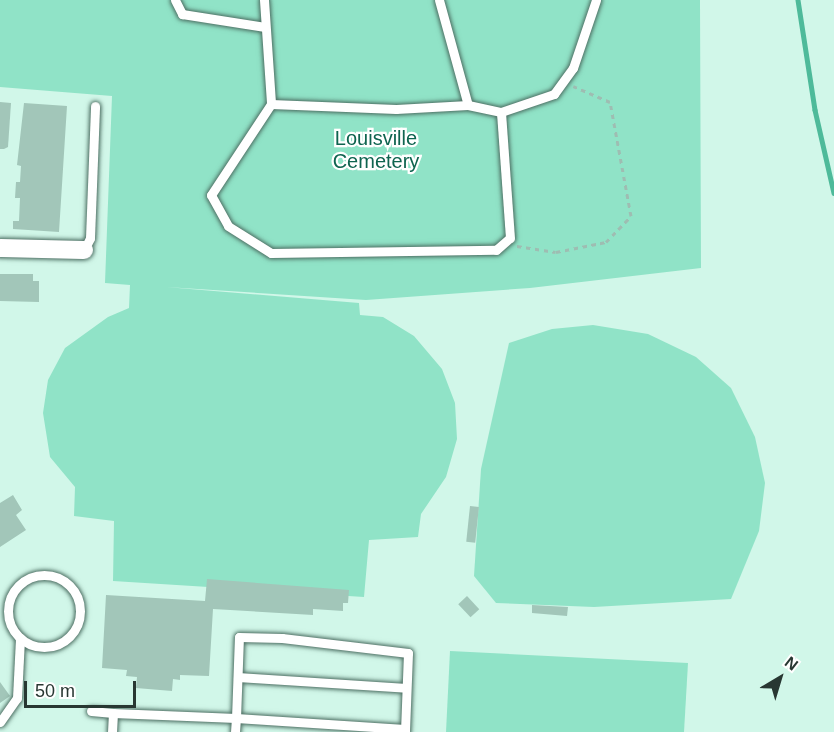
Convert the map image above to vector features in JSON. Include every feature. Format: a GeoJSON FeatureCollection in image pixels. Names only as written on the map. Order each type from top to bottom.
{"type":"FeatureCollection","features":[{"type":"Feature","properties":{"kind":"street"},"geometry":{"type":"LineString","coordinates":[[0,248],[84,250]]}},
{"type":"Feature","properties":{"kind":"lane"},"geometry":{"type":"LineString","coordinates":[[175,0],[182,14],[265,27]]}},
{"type":"Feature","properties":{"kind":"lane"},"geometry":{"type":"LineString","coordinates":[[264,0],[271,104],[211,195],[228,226],[271,253],[496,250],[510,238],[501,112]]}},
{"type":"Feature","properties":{"kind":"lane"},"geometry":{"type":"LineString","coordinates":[[440,0],[468,105]]}},
{"type":"Feature","properties":{"kind":"lane"},"geometry":{"type":"LineString","coordinates":[[271,104],[396,109],[468,105],[501,112],[554,94],[573,68],[596,0]]}},
{"type":"Feature","properties":{"kind":"lane"},"geometry":{"type":"LineString","coordinates":[[84,250],[90,238],[95,106]]}},
{"type":"Feature","properties":{"kind":"lane"},"geometry":{"type":"LineString","coordinates":[[0,722],[16,698],[20,638],[9,617],[12,594],[30,578],[41,575],[63,580],[77,597],[80,619],[75,629],[60,644],[50,647],[29,644],[20,638]]}},
{"type":"Feature","properties":{"kind":"lane"},"geometry":{"type":"LineString","coordinates":[[92,711],[236,718],[405,730],[408,653],[282,638],[240,637],[236,718],[235,732]]}},
{"type":"Feature","properties":{"kind":"lane"},"geometry":{"type":"LineString","coordinates":[[238,677],[406,688]]}},
{"type":"Feature","properties":{"kind":"lane"},"geometry":{"type":"LineString","coordinates":[[112,732],[113,712]]}},
{"type":"Feature","properties":{"kind":"path"},"geometry":{"type":"LineString","coordinates":[[504,244],[556,252],[606,242],[631,216],[610,102],[563,82]]}},
{"type":"Feature","properties":{"kind":"green space","name":"Louisville Cemetery"},"geometry":{"type":"Polygon","coordinates":[[[0,0],[700,0],[701,268],[530,288],[366,300],[166,287],[359,303],[360,315],[383,317],[414,336],[442,369],[455,403],[457,439],[446,477],[421,514],[418,537],[369,540],[364,597],[113,581],[114,521],[74,516],[75,487],[50,457],[43,413],[48,380],[65,348],[108,317],[129,308],[130,285],[105,283],[112,96],[0,87],[0,0]]]}},
{"type":"Feature","properties":{"kind":"green space"},"geometry":{"type":"Polygon","coordinates":[[[593,325],[648,334],[696,357],[731,388],[755,437],[765,483],[759,531],[731,599],[594,607],[496,603],[474,576],[481,469],[509,343],[552,329],[593,325]]]}},
{"type":"Feature","properties":{"kind":"green space"},"geometry":{"type":"Polygon","coordinates":[[[450,651],[688,663],[684,732],[446,732],[450,651]]]}},
{"type":"Feature","properties":{"kind":"building"},"geometry":{"type":"Polygon","coordinates":[[[0,102],[11,103],[8,147],[4,149],[0,149],[0,102]]]}},
{"type":"Feature","properties":{"kind":"building"},"geometry":{"type":"Polygon","coordinates":[[[24,103],[67,106],[59,232],[13,229],[13,221],[19,221],[20,198],[15,198],[16,182],[20,182],[21,166],[17,165],[24,103]]]}},
{"type":"Feature","properties":{"kind":"building"},"geometry":{"type":"Polygon","coordinates":[[[0,274],[33,274],[33,281],[39,281],[39,302],[0,301],[0,274]]]}},
{"type":"Feature","properties":{"kind":"building"},"geometry":{"type":"Polygon","coordinates":[[[13,495],[22,510],[16,515],[26,530],[0,547],[0,503],[13,495]]]}},
{"type":"Feature","properties":{"kind":"building"},"geometry":{"type":"Polygon","coordinates":[[[470,506],[479,507],[475,543],[466,542],[470,506]]]}},
{"type":"Feature","properties":{"kind":"building"},"geometry":{"type":"Polygon","coordinates":[[[207,579],[349,590],[348,603],[343,603],[343,611],[313,609],[313,615],[213,609],[209,676],[180,675],[180,680],[173,679],[172,691],[136,688],[137,677],[126,676],[127,670],[102,668],[106,595],[205,601],[207,579]]]}},
{"type":"Feature","properties":{"kind":"building"},"geometry":{"type":"Polygon","coordinates":[[[467,596],[479,609],[470,617],[458,604],[467,596]]]}},
{"type":"Feature","properties":{"kind":"building"},"geometry":{"type":"Polygon","coordinates":[[[532,605],[568,607],[567,616],[532,613],[532,605]]]}},
{"type":"Feature","properties":{"kind":"building"},"geometry":{"type":"Polygon","coordinates":[[[0,682],[10,696],[0,703],[0,682]]]}},
{"type":"Feature","properties":{"kind":"waterway"},"geometry":{"type":"LineString","coordinates":[[798,0],[815,110],[834,193]]}}]}
